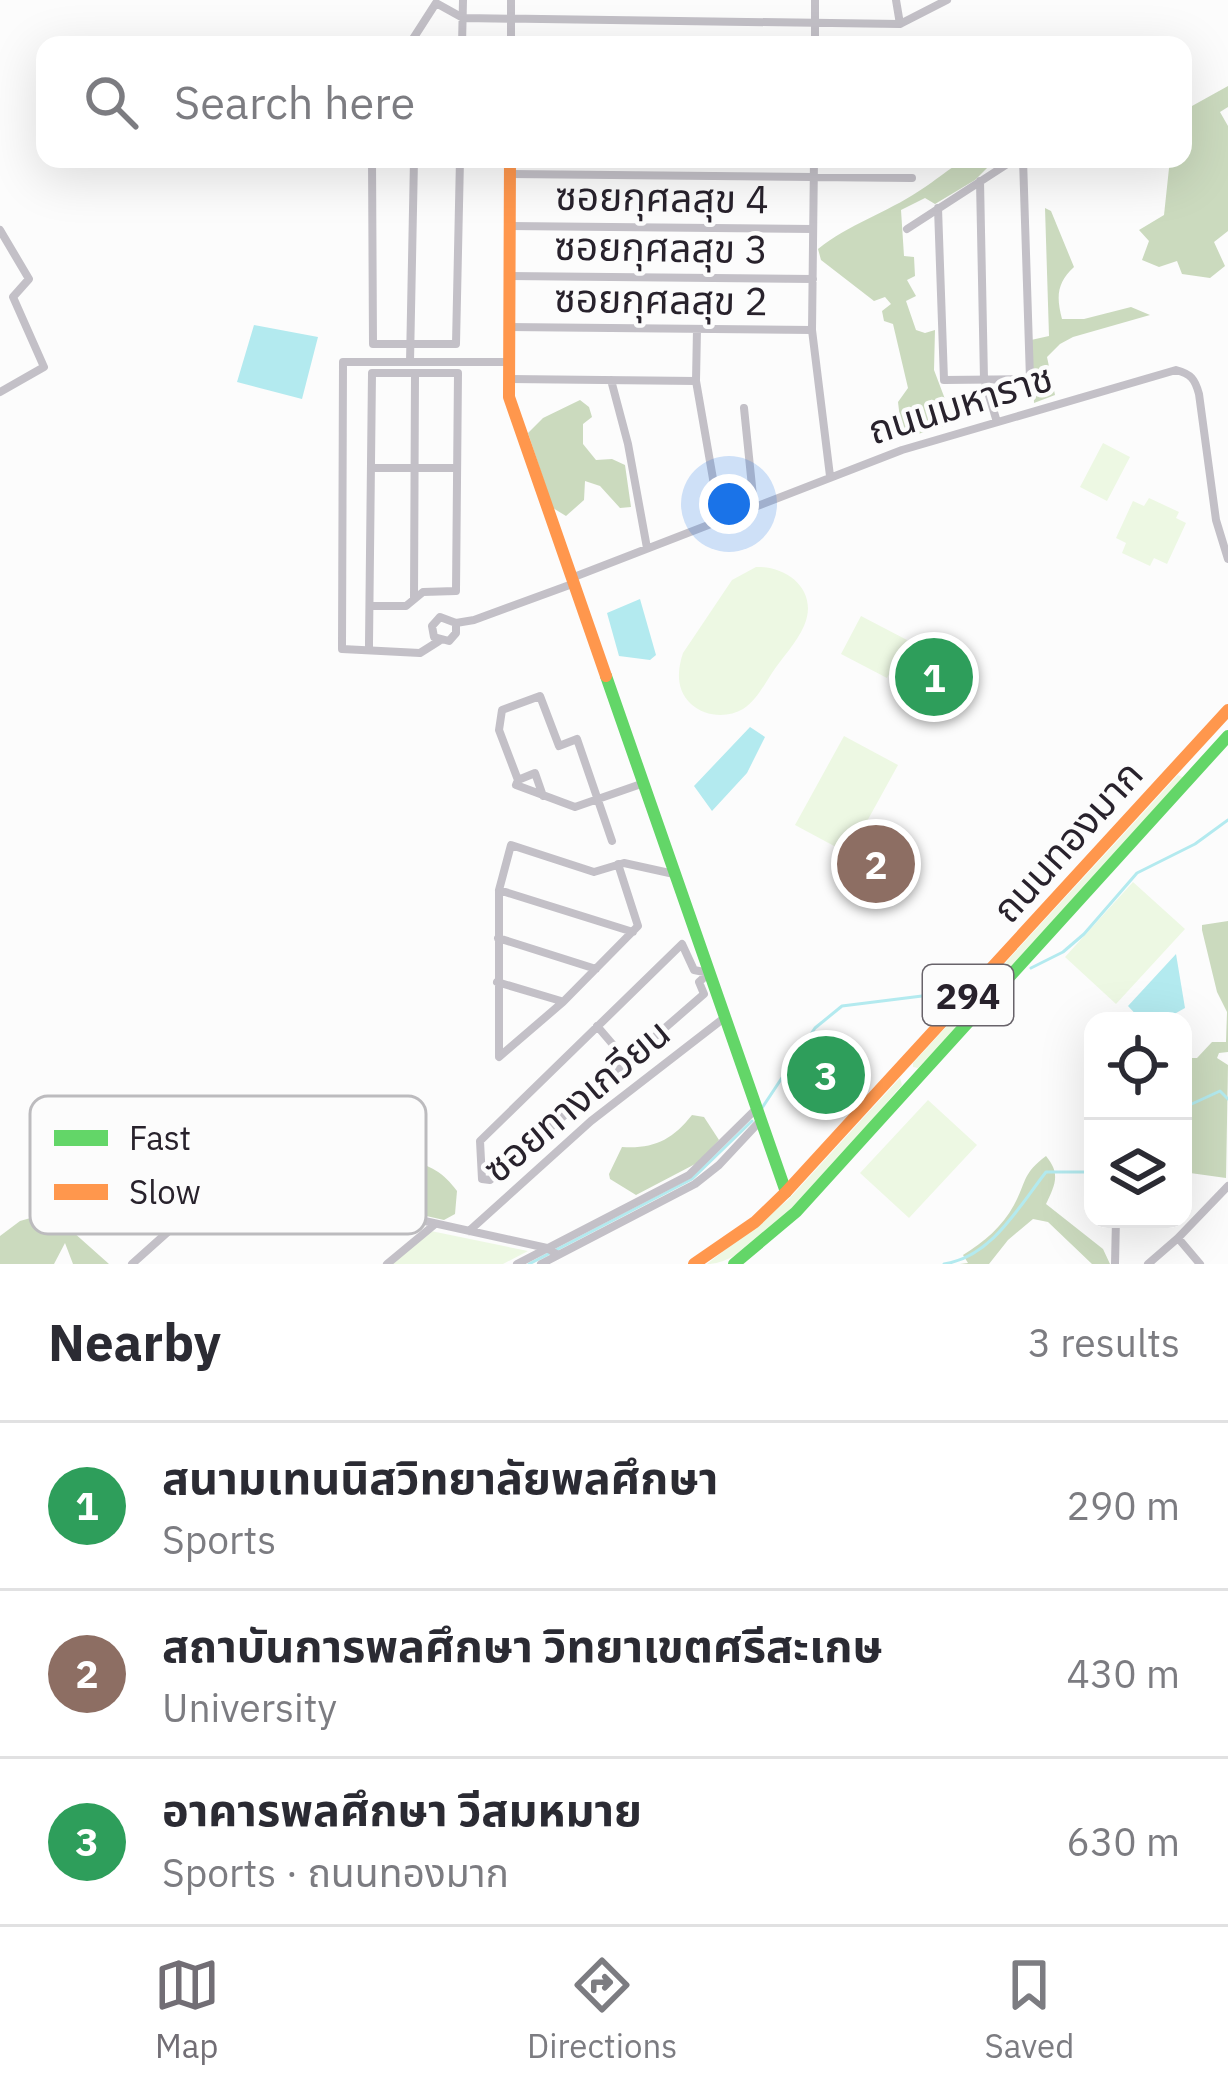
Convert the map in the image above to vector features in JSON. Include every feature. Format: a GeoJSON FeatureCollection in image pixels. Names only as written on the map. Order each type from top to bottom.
{"type":"FeatureCollection","features":[{"type":"Feature","properties":{"kind":"main road"},"geometry":{"type":"LineString","coordinates":[[510,168],[508,379],[516,420],[786,1192]]}},
{"type":"Feature","properties":{"kind":"main road","name":"ถนนทองมาก"},"geometry":{"type":"LineString","coordinates":[[694,1264],[755,1222],[786,1192],[1228,710]]}},
{"type":"Feature","properties":{"kind":"main road","name":"ถนนทองมาก"},"geometry":{"type":"LineString","coordinates":[[734,1264],[796,1212],[1228,736]]}},
{"type":"Feature","properties":{"kind":"main road"},"geometry":{"type":"LineString","coordinates":[[1180,761],[1194,774]]}},
{"type":"Feature","properties":{"kind":"main road"},"geometry":{"type":"LineString","coordinates":[[903,1066],[917,1078]]}},
{"type":"Feature","properties":{"kind":"street"},"geometry":{"type":"LineString","coordinates":[[462,36],[463,0]]}},
{"type":"Feature","properties":{"kind":"street"},"geometry":{"type":"LineString","coordinates":[[511,0],[511,36]]}},
{"type":"Feature","properties":{"kind":"street"},"geometry":{"type":"LineString","coordinates":[[814,36],[815,0]]}},
{"type":"Feature","properties":{"kind":"street"},"geometry":{"type":"LineString","coordinates":[[896,0],[900,24]]}},
{"type":"Feature","properties":{"kind":"street"},"geometry":{"type":"LineString","coordinates":[[417,36],[436,3],[463,18],[900,24],[947,0]]}},
{"type":"Feature","properties":{"kind":"street"},"geometry":{"type":"LineString","coordinates":[[372,168],[373,344],[411,345],[456,344],[460,168]]}},
{"type":"Feature","properties":{"kind":"street"},"geometry":{"type":"LineString","coordinates":[[410,362],[414,168]]}},
{"type":"Feature","properties":{"kind":"street"},"geometry":{"type":"LineString","coordinates":[[565,168],[912,178]]}},
{"type":"Feature","properties":{"kind":"street"},"geometry":{"type":"LineString","coordinates":[[814,168],[812,330],[830,476]]}},
{"type":"Feature","properties":{"kind":"street"},"geometry":{"type":"LineString","coordinates":[[907,229],[1003,168]]}},
{"type":"Feature","properties":{"kind":"street"},"geometry":{"type":"LineString","coordinates":[[938,208],[944,380],[1030,379],[1019,168]]}},
{"type":"Feature","properties":{"kind":"street"},"geometry":{"type":"LineString","coordinates":[[980,181],[985,380],[997,422]]}},
{"type":"Feature","properties":{"kind":"street","name":"ซอยกุศลสุข 4"},"geometry":{"type":"LineString","coordinates":[[509,226],[813,229]]}},
{"type":"Feature","properties":{"kind":"street"},"geometry":{"type":"LineString","coordinates":[[0,230],[29,279],[14,297],[44,367],[0,392]]}},
{"type":"Feature","properties":{"kind":"street","name":"ซอยกุศลสุข 3"},"geometry":{"type":"LineString","coordinates":[[509,276],[813,279]]}},
{"type":"Feature","properties":{"kind":"street","name":"ซอยกุศลสุข 2"},"geometry":{"type":"LineString","coordinates":[[508,327],[812,330]]}},
{"type":"Feature","properties":{"kind":"street"},"geometry":{"type":"LineString","coordinates":[[697,329],[696,381],[720,519]]}},
{"type":"Feature","properties":{"kind":"street"},"geometry":{"type":"LineString","coordinates":[[439,641],[432,632],[435,620],[446,616],[455,623],[454,638],[420,653],[342,649],[343,362],[508,362]]}},
{"type":"Feature","properties":{"kind":"street","name":"ถนนมหาราช"},"geometry":{"type":"LineString","coordinates":[[455,623],[830,476],[1176,370],[1196,381],[1216,520],[1228,559]]}},
{"type":"Feature","properties":{"kind":"street"},"geometry":{"type":"LineString","coordinates":[[369,650],[372,373],[458,374],[456,591],[423,592],[406,606],[370,606]]}},
{"type":"Feature","properties":{"kind":"street"},"geometry":{"type":"LineString","coordinates":[[413,599],[416,373]]}},
{"type":"Feature","properties":{"kind":"street"},"geometry":{"type":"LineString","coordinates":[[508,379],[696,381]]}},
{"type":"Feature","properties":{"kind":"street"},"geometry":{"type":"LineString","coordinates":[[611,380],[647,548]]}},
{"type":"Feature","properties":{"kind":"street"},"geometry":{"type":"LineString","coordinates":[[744,408],[754,506]]}},
{"type":"Feature","properties":{"kind":"street"},"geometry":{"type":"LineString","coordinates":[[371,468],[457,467]]}},
{"type":"Feature","properties":{"kind":"street"},"geometry":{"type":"LineString","coordinates":[[612,841],[597,800],[577,740],[559,746],[540,696],[502,710],[500,730],[516,785],[575,808],[597,800],[644,783]]}},
{"type":"Feature","properties":{"kind":"street"},"geometry":{"type":"LineString","coordinates":[[518,780],[536,773],[544,796]]}},
{"type":"Feature","properties":{"kind":"street"},"geometry":{"type":"LineString","coordinates":[[618,864],[638,926],[500,1058],[499,890],[511,845],[594,872],[618,864],[675,874]]}},
{"type":"Feature","properties":{"kind":"street"},"geometry":{"type":"LineString","coordinates":[[499,890],[633,932]]}},
{"type":"Feature","properties":{"kind":"street"},"geometry":{"type":"LineString","coordinates":[[498,938],[596,969]]}},
{"type":"Feature","properties":{"kind":"street"},"geometry":{"type":"LineString","coordinates":[[682,944],[694,970],[709,973],[699,982],[704,994],[490,1180],[482,1179],[480,1142],[682,944]]}},
{"type":"Feature","properties":{"kind":"street"},"geometry":{"type":"LineString","coordinates":[[497,982],[562,1002]]}},
{"type":"Feature","properties":{"kind":"street","name":"ซอยทางเกวียน"},"geometry":{"type":"LineString","coordinates":[[469,1232],[591,1121],[724,1018]]}},
{"type":"Feature","properties":{"kind":"street"},"geometry":{"type":"LineString","coordinates":[[597,1026],[627,1061]]}},
{"type":"Feature","properties":{"kind":"street"},"geometry":{"type":"LineString","coordinates":[[517,1264],[689,1175],[759,1114]]}},
{"type":"Feature","properties":{"kind":"street"},"geometry":{"type":"LineString","coordinates":[[541,1264],[695,1184],[719,1165],[759,1114]]}},
{"type":"Feature","properties":{"kind":"street"},"geometry":{"type":"LineString","coordinates":[[1148,1264],[1228,1186]]}},
{"type":"Feature","properties":{"kind":"street"},"geometry":{"type":"LineString","coordinates":[[426,1222],[547,1248],[558,1255]]}},
{"type":"Feature","properties":{"kind":"street"},"geometry":{"type":"LineString","coordinates":[[426,1232],[434,1225]]}},
{"type":"Feature","properties":{"kind":"street"},"geometry":{"type":"LineString","coordinates":[[1115,1264],[1116,1228]]}},
{"type":"Feature","properties":{"kind":"street"},"geometry":{"type":"LineString","coordinates":[[132,1264],[166,1234]]}},
{"type":"Feature","properties":{"kind":"street"},"geometry":{"type":"LineString","coordinates":[[387,1264],[423,1234]]}},
{"type":"Feature","properties":{"kind":"street"},"geometry":{"type":"LineString","coordinates":[[1178,1238],[1199,1264]]}},
{"type":"Feature","properties":{"kind":"green space"},"geometry":{"type":"Polygon","coordinates":[[[1228,86],[1228,107],[1220,112],[1228,126],[1228,231],[1214,242],[1225,266],[1210,278],[1182,274],[1177,261],[1159,267],[1142,260],[1149,241],[1139,230],[1164,215],[1169,168],[1192,168],[1192,106],[1228,86]]]}},
{"type":"Feature","properties":{"kind":"green space"},"geometry":{"type":"Polygon","coordinates":[[[951,168],[987,168],[935,204],[925,198],[901,210],[904,256],[914,257],[915,276],[907,280],[916,296],[906,301],[916,330],[935,330],[934,370],[954,423],[908,437],[901,427],[898,402],[908,388],[893,324],[884,321],[882,311],[891,304],[885,297],[874,301],[821,260],[818,249],[951,168]]]}},
{"type":"Feature","properties":{"kind":"green space"},"geometry":{"type":"Polygon","coordinates":[[[1045,208],[1051,211],[1074,267],[1059,290],[1062,319],[1084,319],[1131,307],[1150,315],[1060,344],[1047,357],[1055,395],[1034,403],[1031,340],[1049,336],[1045,208]]]}},
{"type":"Feature","properties":{"kind":"green space"},"geometry":{"type":"Polygon","coordinates":[[[580,400],[592,417],[583,424],[583,444],[596,460],[612,459],[625,465],[631,507],[620,508],[600,486],[585,481],[584,500],[566,516],[553,508],[528,433],[543,418],[580,400]]]}},
{"type":"Feature","properties":{"kind":"green space"},"geometry":{"type":"Polygon","coordinates":[[[1103,443],[1130,457],[1107,501],[1080,487],[1103,443]]]}},
{"type":"Feature","properties":{"kind":"green space"},"geometry":{"type":"Polygon","coordinates":[[[1149,498],[1179,512],[1176,518],[1186,523],[1167,564],[1154,558],[1150,566],[1122,553],[1126,543],[1116,538],[1133,501],[1144,506],[1149,498]]]}},
{"type":"Feature","properties":{"kind":"green space"},"geometry":{"type":"Polygon","coordinates":[[[756,567],[780,571],[798,583],[807,602],[804,626],[748,706],[724,715],[703,712],[686,699],[680,686],[683,653],[732,580],[756,567]]]}},
{"type":"Feature","properties":{"kind":"green space"},"geometry":{"type":"Polygon","coordinates":[[[861,616],[907,640],[887,678],[841,654],[861,616]]]}},
{"type":"Feature","properties":{"kind":"green space"},"geometry":{"type":"Polygon","coordinates":[[[910,644],[974,677],[958,710],[893,676],[910,644]]]}},
{"type":"Feature","properties":{"kind":"green space"},"geometry":{"type":"Polygon","coordinates":[[[844,736],[898,765],[849,854],[795,825],[844,736]]]}},
{"type":"Feature","properties":{"kind":"green space"},"geometry":{"type":"Polygon","coordinates":[[[1178,775],[1184,778],[969,1017],[918,1068],[913,1067],[913,1063],[1178,775]]]}},
{"type":"Feature","properties":{"kind":"green space"},"geometry":{"type":"Polygon","coordinates":[[[1133,882],[1185,929],[1116,1004],[1065,957],[1133,882]]]}},
{"type":"Feature","properties":{"kind":"green space"},"geometry":{"type":"Polygon","coordinates":[[[1228,921],[1228,1052],[1217,1058],[1228,1065],[1226,1178],[1192,1173],[1192,1058],[1212,1042],[1226,1042],[1227,1012],[1217,992],[1202,925],[1228,921]]]}},
{"type":"Feature","properties":{"kind":"green space"},"geometry":{"type":"Polygon","coordinates":[[[830,1043],[857,1066],[859,1076],[830,1108],[818,1108],[792,1085],[794,1074],[819,1044],[830,1043]]]}},
{"type":"Feature","properties":{"kind":"green space"},"geometry":{"type":"Polygon","coordinates":[[[900,1078],[902,1085],[783,1218],[730,1258],[707,1264],[788,1200],[900,1078]]]}},
{"type":"Feature","properties":{"kind":"green space"},"geometry":{"type":"Polygon","coordinates":[[[928,1100],[977,1145],[909,1218],[860,1173],[928,1100]]]}},
{"type":"Feature","properties":{"kind":"green space"},"geometry":{"type":"Polygon","coordinates":[[[692,1115],[704,1117],[719,1140],[699,1162],[636,1195],[610,1179],[622,1147],[662,1141],[692,1115]]]}},
{"type":"Feature","properties":{"kind":"green space"},"geometry":{"type":"Polygon","coordinates":[[[1046,1156],[1055,1180],[1046,1204],[1103,1249],[1110,1264],[1092,1264],[1048,1222],[1033,1219],[989,1264],[960,1264],[968,1263],[963,1255],[1004,1220],[1029,1173],[1046,1156]]]}},
{"type":"Feature","properties":{"kind":"green space"},"geometry":{"type":"Polygon","coordinates":[[[426,1165],[457,1191],[455,1214],[444,1220],[426,1216],[426,1165]]]}},
{"type":"Feature","properties":{"kind":"green space"},"geometry":{"type":"Polygon","coordinates":[[[30,1218],[30,1234],[75,1234],[109,1264],[73,1264],[65,1243],[54,1264],[0,1264],[0,1236],[30,1218]]]}},
{"type":"Feature","properties":{"kind":"green space"},"geometry":{"type":"Polygon","coordinates":[[[431,1231],[528,1251],[503,1264],[392,1264],[431,1231]]]}},
{"type":"Feature","properties":{"kind":"water"},"geometry":{"type":"Polygon","coordinates":[[[254,325],[318,337],[302,399],[237,382],[254,325]]]}},
{"type":"Feature","properties":{"kind":"water"},"geometry":{"type":"Polygon","coordinates":[[[640,599],[656,655],[650,660],[619,656],[607,613],[640,599]]]}},
{"type":"Feature","properties":{"kind":"water"},"geometry":{"type":"Polygon","coordinates":[[[750,727],[765,737],[747,773],[712,811],[694,786],[750,727]]]}},
{"type":"Feature","properties":{"kind":"water"},"geometry":{"type":"Polygon","coordinates":[[[1176,954],[1185,1008],[1134,1012],[1128,1006],[1176,954]]]}},
{"type":"Feature","properties":{"kind":"waterway"},"geometry":{"type":"LineString","coordinates":[[1031,968],[1063,952],[1084,934],[1137,873],[1195,844],[1228,820]]}},
{"type":"Feature","properties":{"kind":"waterway"},"geometry":{"type":"LineString","coordinates":[[762,1108],[815,1028],[842,1006],[954,992]]}},
{"type":"Feature","properties":{"kind":"waterway"},"geometry":{"type":"LineString","coordinates":[[1192,1104],[1220,1091],[1228,1099]]}},
{"type":"Feature","properties":{"kind":"waterway"},"geometry":{"type":"LineString","coordinates":[[529,1264],[692,1179],[752,1121]]}},
{"type":"Feature","properties":{"kind":"waterway"},"geometry":{"type":"LineString","coordinates":[[944,1264],[961,1260],[990,1241],[1046,1172],[1084,1172]]}},
{"type":"Feature","properties":{"kind":"traffic: fast"},"geometry":{"type":"LineString","coordinates":[[606,676],[786,1192]]}},
{"type":"Feature","properties":{"kind":"traffic: fast"},"geometry":{"type":"LineString","coordinates":[[734,1264],[796,1212],[1228,736]]}},
{"type":"Feature","properties":{"kind":"traffic: slow"},"geometry":{"type":"LineString","coordinates":[[510,168],[509,397],[606,676]]}},
{"type":"Feature","properties":{"kind":"traffic: slow"},"geometry":{"type":"LineString","coordinates":[[694,1264],[755,1222],[786,1192],[1228,710]]}},
{"type":"Feature","properties":{"kind":"place","name":"สนามเทนนิสวิทยาลัยพลศึกษา"},"geometry":{"type":"Point","coordinates":[934,677]}},
{"type":"Feature","properties":{"kind":"place","name":"สถาบันการพลศึกษา วิทยาเขตศรีสะเกษ"},"geometry":{"type":"Point","coordinates":[876,864]}},
{"type":"Feature","properties":{"kind":"place","name":"อาคารพลศึกษา วีสมหมาย"},"geometry":{"type":"Point","coordinates":[826,1075]}}]}
